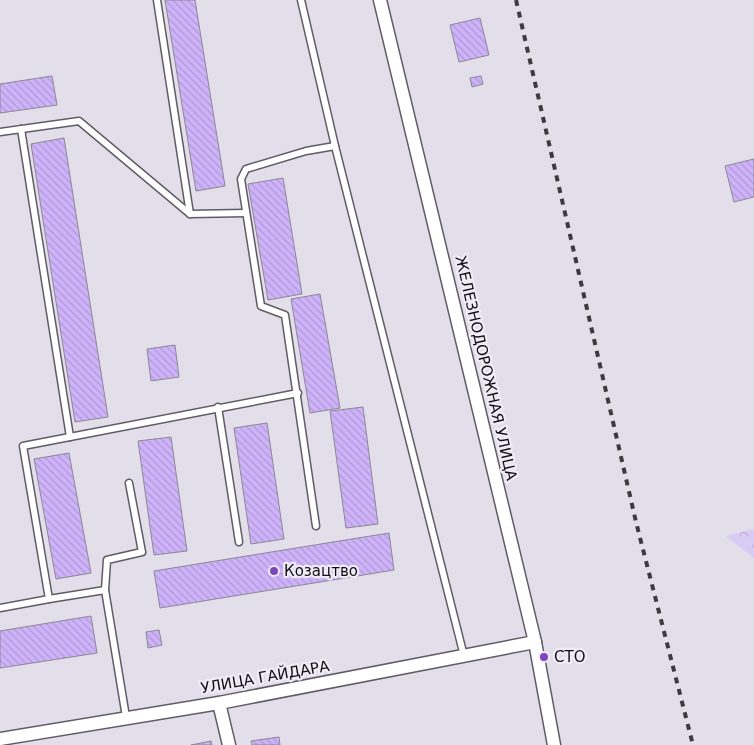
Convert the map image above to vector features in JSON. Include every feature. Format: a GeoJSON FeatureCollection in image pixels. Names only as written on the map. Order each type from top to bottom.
{"type":"FeatureCollection","features":[{"type":"Feature","properties":{"kind":"street","name":"ЖЕЛЕЗНОДОРОЖНАЯ УЛИЦА"},"geometry":{"type":"LineString","coordinates":[[380,0],[535,642],[554,745]]}},
{"type":"Feature","properties":{"kind":"street","name":"УЛИЦА ГАЙДАРА"},"geometry":{"type":"LineString","coordinates":[[0,739],[219,703],[535,642]]}},
{"type":"Feature","properties":{"kind":"street"},"geometry":{"type":"LineString","coordinates":[[219,703],[228,745]]}},
{"type":"Feature","properties":{"kind":"lane"},"geometry":{"type":"LineString","coordinates":[[157,0],[190,214]]}},
{"type":"Feature","properties":{"kind":"lane"},"geometry":{"type":"LineString","coordinates":[[301,0],[335,146],[464,656]]}},
{"type":"Feature","properties":{"kind":"lane"},"geometry":{"type":"LineString","coordinates":[[0,132],[79,121],[190,214],[246,213]]}},
{"type":"Feature","properties":{"kind":"lane"},"geometry":{"type":"LineString","coordinates":[[22,129],[70,437]]}},
{"type":"Feature","properties":{"kind":"lane"},"geometry":{"type":"LineString","coordinates":[[316,526],[298,393],[285,315],[261,306],[241,179],[246,169],[306,151],[335,146]]}},
{"type":"Feature","properties":{"kind":"lane"},"geometry":{"type":"LineString","coordinates":[[49,599],[23,446],[298,393]]}},
{"type":"Feature","properties":{"kind":"lane"},"geometry":{"type":"LineString","coordinates":[[218,407],[240,542]]}},
{"type":"Feature","properties":{"kind":"lane"},"geometry":{"type":"LineString","coordinates":[[126,717],[105,590],[107,560],[142,552],[129,483]]}},
{"type":"Feature","properties":{"kind":"lane"},"geometry":{"type":"LineString","coordinates":[[0,608],[105,590]]}},
{"type":"Feature","properties":{"kind":"green space"},"geometry":{"type":"Polygon","coordinates":[[[754,529],[754,558],[726,536],[754,529]]]}},
{"type":"Feature","properties":{"kind":"building"},"geometry":{"type":"Polygon","coordinates":[[[165,0],[195,0],[225,186],[196,191],[165,0]]]}},
{"type":"Feature","properties":{"kind":"building"},"geometry":{"type":"Polygon","coordinates":[[[480,18],[489,55],[459,62],[450,25],[480,18]]]}},
{"type":"Feature","properties":{"kind":"building"},"geometry":{"type":"Polygon","coordinates":[[[52,76],[57,105],[0,113],[0,84],[52,76]]]}},
{"type":"Feature","properties":{"kind":"building"},"geometry":{"type":"Polygon","coordinates":[[[481,76],[483,84],[472,87],[470,78],[481,76]]]}},
{"type":"Feature","properties":{"kind":"building"},"geometry":{"type":"Polygon","coordinates":[[[64,138],[108,417],[75,422],[31,144],[64,138]]]}},
{"type":"Feature","properties":{"kind":"building"},"geometry":{"type":"Polygon","coordinates":[[[754,159],[754,197],[734,202],[725,166],[754,159]]]}},
{"type":"Feature","properties":{"kind":"building"},"geometry":{"type":"Polygon","coordinates":[[[283,178],[302,294],[268,300],[248,184],[283,178]]]}},
{"type":"Feature","properties":{"kind":"building"},"geometry":{"type":"Polygon","coordinates":[[[320,294],[340,408],[310,413],[291,299],[320,294]]]}},
{"type":"Feature","properties":{"kind":"building"},"geometry":{"type":"Polygon","coordinates":[[[175,345],[179,377],[151,381],[147,349],[175,345]]]}},
{"type":"Feature","properties":{"kind":"building"},"geometry":{"type":"Polygon","coordinates":[[[363,407],[378,524],[346,528],[330,411],[363,407]]]}},
{"type":"Feature","properties":{"kind":"building"},"geometry":{"type":"Polygon","coordinates":[[[267,423],[284,539],[251,544],[234,428],[267,423]]]}},
{"type":"Feature","properties":{"kind":"building"},"geometry":{"type":"Polygon","coordinates":[[[171,437],[187,551],[154,555],[138,441],[171,437]]]}},
{"type":"Feature","properties":{"kind":"building"},"geometry":{"type":"Polygon","coordinates":[[[69,453],[91,573],[56,579],[34,459],[69,453]]]}},
{"type":"Feature","properties":{"kind":"building","name":"Козацтво"},"geometry":{"type":"Polygon","coordinates":[[[389,533],[394,570],[160,608],[154,571],[389,533]]]}},
{"type":"Feature","properties":{"kind":"building"},"geometry":{"type":"Polygon","coordinates":[[[91,616],[97,653],[0,668],[0,631],[91,616]]]}},
{"type":"Feature","properties":{"kind":"building"},"geometry":{"type":"Polygon","coordinates":[[[159,630],[162,645],[148,648],[146,632],[159,630]]]}},
{"type":"Feature","properties":{"kind":"building"},"geometry":{"type":"Polygon","coordinates":[[[279,737],[280,745],[252,745],[251,741],[279,737]]]}},
{"type":"Feature","properties":{"kind":"building"},"geometry":{"type":"Polygon","coordinates":[[[211,741],[212,745],[191,745],[211,741]]]}},
{"type":"Feature","properties":{"kind":"railway"},"geometry":{"type":"LineString","coordinates":[[516,0],[636,522],[693,745]]}},
{"type":"Feature","properties":{"kind":"place","name":"Козацтво"},"geometry":{"type":"Point","coordinates":[274,571]}},
{"type":"Feature","properties":{"kind":"place","name":"СТО"},"geometry":{"type":"Point","coordinates":[544,657]}}]}
